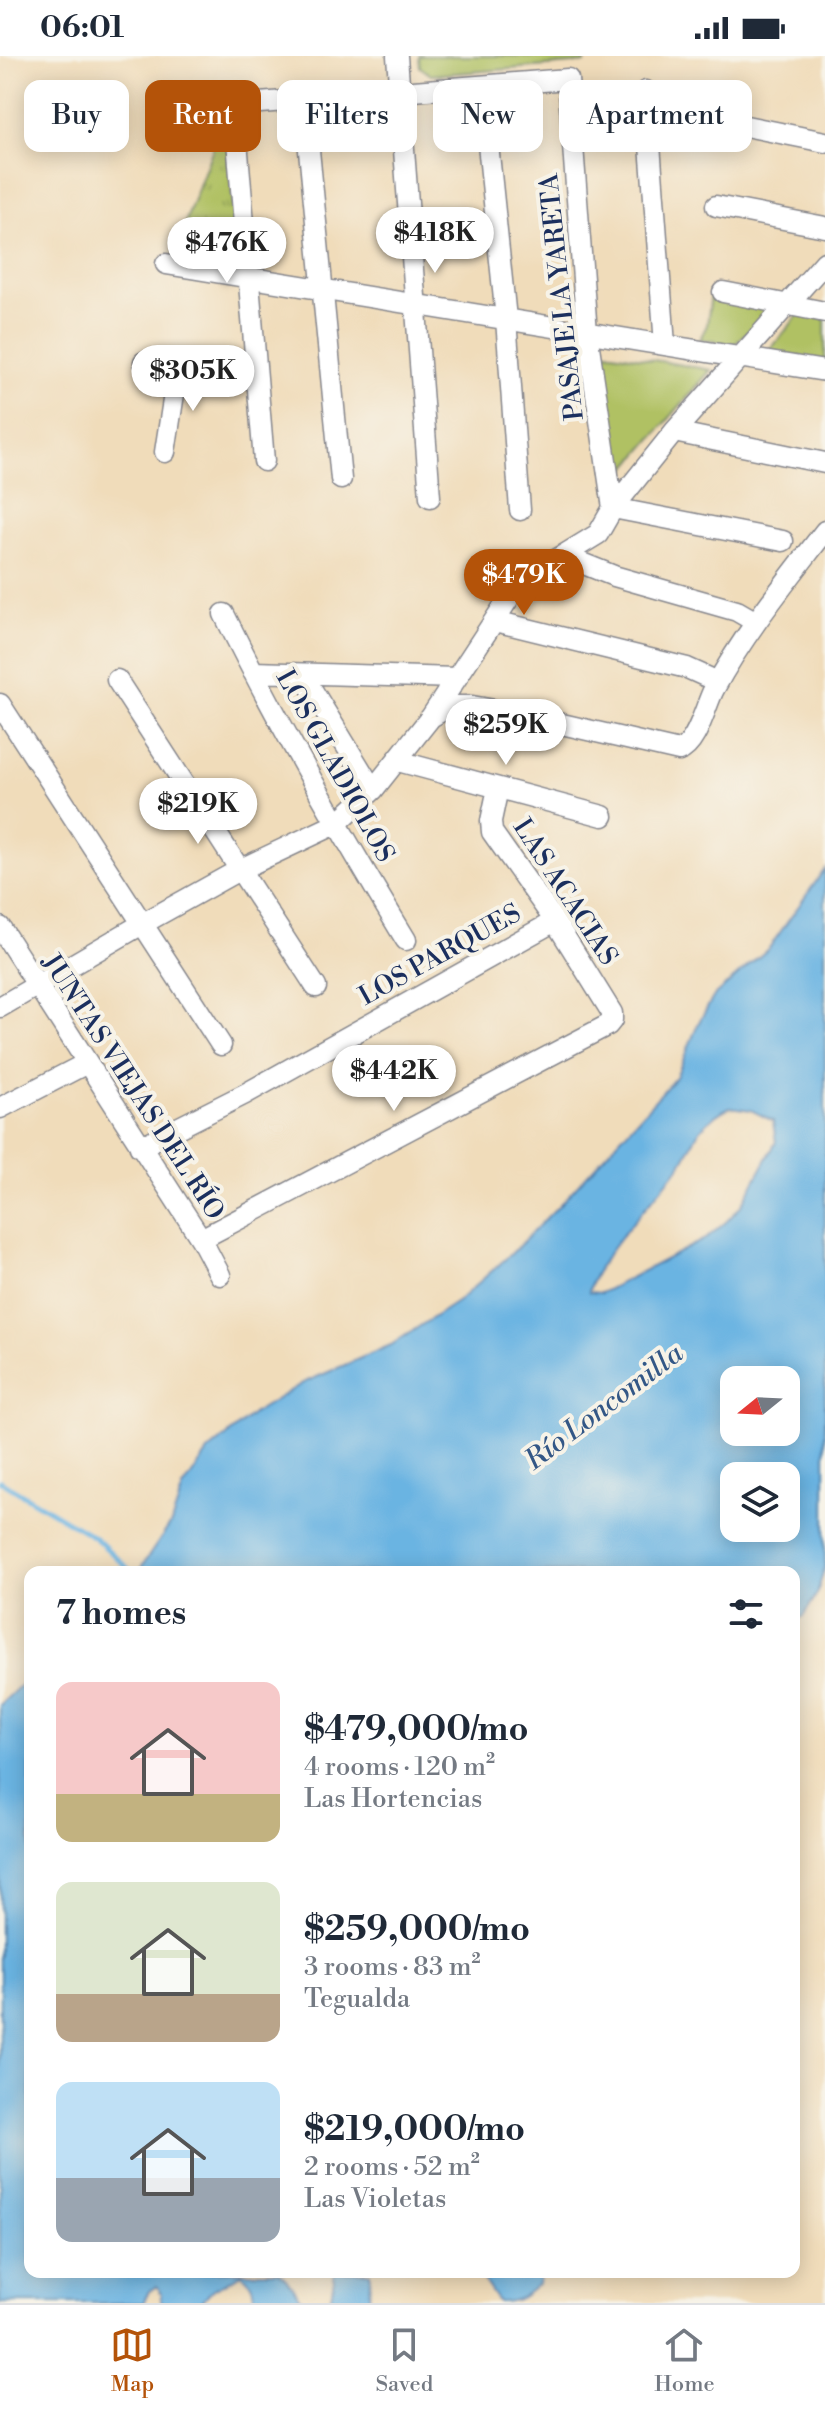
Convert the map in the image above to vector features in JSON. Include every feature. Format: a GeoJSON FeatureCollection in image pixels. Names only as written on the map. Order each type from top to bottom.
{"type":"FeatureCollection","features":[{"type":"Feature","properties":{"kind":"street"},"geometry":{"type":"LineString","coordinates":[[397,56],[399,80]]}},
{"type":"Feature","properties":{"kind":"street","name":"PASAJE LA YARETA"},"geometry":{"type":"LineString","coordinates":[[543,81],[568,79],[587,333],[610,514]]}},
{"type":"Feature","properties":{"kind":"street"},"geometry":{"type":"LineString","coordinates":[[264,461],[234,105],[277,101]]}},
{"type":"Feature","properties":{"kind":"street"},"geometry":{"type":"LineString","coordinates":[[752,127],[825,142]]}},
{"type":"Feature","properties":{"kind":"street"},"geometry":{"type":"LineString","coordinates":[[310,152],[341,479]]}},
{"type":"Feature","properties":{"kind":"street"},"geometry":{"type":"LineString","coordinates":[[404,152],[430,497]]}},
{"type":"Feature","properties":{"kind":"street"},"geometry":{"type":"LineString","coordinates":[[489,152],[506,319],[520,510]]}},
{"type":"Feature","properties":{"kind":"street"},"geometry":{"type":"LineString","coordinates":[[651,152],[665,345]]}},
{"type":"Feature","properties":{"kind":"street"},"geometry":{"type":"LineString","coordinates":[[716,206],[825,227]]}},
{"type":"Feature","properties":{"kind":"street"},"geometry":{"type":"LineString","coordinates":[[0,1007],[239,870],[336,824],[373,790],[398,761],[431,717],[513,592],[544,567],[598,534],[674,432],[825,262]]}},
{"type":"Feature","properties":{"kind":"street"},"geometry":{"type":"LineString","coordinates":[[166,264],[825,371]]}},
{"type":"Feature","properties":{"kind":"street"},"geometry":{"type":"LineString","coordinates":[[723,292],[825,312]]}},
{"type":"Feature","properties":{"kind":"street"},"geometry":{"type":"LineString","coordinates":[[144,362],[257,380]]}},
{"type":"Feature","properties":{"kind":"street"},"geometry":{"type":"LineString","coordinates":[[165,452],[178,368]]}},
{"type":"Feature","properties":{"kind":"street"},"geometry":{"type":"LineString","coordinates":[[674,432],[825,463]]}},
{"type":"Feature","properties":{"kind":"street"},"geometry":{"type":"LineString","coordinates":[[610,514],[783,541]]}},
{"type":"Feature","properties":{"kind":"street"},"geometry":{"type":"LineString","coordinates":[[431,717],[457,706],[472,706],[673,750],[687,748],[718,682],[756,622],[825,531]]}},
{"type":"Feature","properties":{"kind":"street"},"geometry":{"type":"LineString","coordinates":[[564,556],[614,576],[737,611],[756,622]]}},
{"type":"Feature","properties":{"kind":"street","name":"LOS GLADIOLOS"},"geometry":{"type":"LineString","coordinates":[[224,614],[336,824],[406,940]]}},
{"type":"Feature","properties":{"kind":"street"},"geometry":{"type":"LineString","coordinates":[[495,621],[687,668],[718,682]]}},
{"type":"Feature","properties":{"kind":"street"},"geometry":{"type":"LineString","coordinates":[[253,672],[456,678]]}},
{"type":"Feature","properties":{"kind":"street"},"geometry":{"type":"LineString","coordinates":[[303,675],[373,790]]}},
{"type":"Feature","properties":{"kind":"street"},"geometry":{"type":"LineString","coordinates":[[117,680],[316,987]]}},
{"type":"Feature","properties":{"kind":"street"},"geometry":{"type":"LineString","coordinates":[[0,704],[221,1045]]}},
{"type":"Feature","properties":{"kind":"street"},"geometry":{"type":"LineString","coordinates":[[398,761],[603,816]]}},
{"type":"Feature","properties":{"kind":"street","name":"LAS ACACIAS"},"geometry":{"type":"LineString","coordinates":[[201,1239],[608,1025],[612,1020],[612,1013],[555,921],[492,832],[491,821],[498,788]]}},
{"type":"Feature","properties":{"kind":"street","name":"LOS PARQUES"},"geometry":{"type":"LineString","coordinates":[[140,1147],[245,1094],[555,921]]}},
{"type":"Feature","properties":{"kind":"street","name":"JUNTAS VIEJAS DEL RÍO"},"geometry":{"type":"LineString","coordinates":[[0,927],[201,1239],[220,1275]]}},
{"type":"Feature","properties":{"kind":"street"},"geometry":{"type":"LineString","coordinates":[[0,1108],[87,1063]]}},
{"type":"Feature","properties":{"kind":"green space"},"geometry":{"type":"Polygon","coordinates":[[[419,56],[585,56],[585,63],[431,75],[420,67],[419,56]]]}},
{"type":"Feature","properties":{"kind":"green space"},"geometry":{"type":"Polygon","coordinates":[[[212,152],[229,152],[237,263],[174,253],[212,152]]]}},
{"type":"Feature","properties":{"kind":"green space"},"geometry":{"type":"Polygon","coordinates":[[[711,295],[771,309],[734,345],[700,339],[707,325],[711,295]]]}},
{"type":"Feature","properties":{"kind":"green space"},"geometry":{"type":"Polygon","coordinates":[[[799,314],[825,319],[825,362],[769,351],[799,314]]]}},
{"type":"Feature","properties":{"kind":"green space"},"geometry":{"type":"Polygon","coordinates":[[[602,351],[711,370],[613,484],[602,351]]]}},
{"type":"Feature","properties":{"kind":"water","name":"Río Loncomilla"},"geometry":{"type":"Polygon","coordinates":[[[825,869],[825,1566],[817,1594],[803,1617],[800,1618],[800,1566],[142,1566],[171,1523],[183,1488],[208,1452],[254,1413],[303,1383],[391,1345],[458,1301],[511,1254],[564,1200],[676,1077],[699,1022],[714,996],[769,948],[825,869]],[[730,1107],[714,1116],[701,1129],[679,1167],[601,1264],[589,1292],[601,1293],[707,1238],[727,1221],[742,1205],[776,1142],[773,1121],[751,1110],[730,1107]]]}},
{"type":"Feature","properties":{"kind":"water"},"geometry":{"type":"Polygon","coordinates":[[[24,1682],[24,2278],[234,2278],[213,2289],[200,2303],[161,2303],[162,2294],[157,2286],[149,2291],[143,2303],[0,2303],[0,1705],[24,1682]]]}},
{"type":"Feature","properties":{"kind":"water"},"geometry":{"type":"Polygon","coordinates":[[[246,2278],[286,2278],[305,2303],[254,2303],[246,2278]]]}},
{"type":"Feature","properties":{"kind":"water"},"geometry":{"type":"Polygon","coordinates":[[[334,2278],[370,2278],[369,2303],[325,2303],[331,2297],[334,2278]]]}},
{"type":"Feature","properties":{"kind":"water"},"geometry":{"type":"Polygon","coordinates":[[[482,2278],[539,2278],[538,2284],[525,2295],[516,2300],[498,2302],[482,2278]]]}},
{"type":"Feature","properties":{"kind":"waterway"},"geometry":{"type":"LineString","coordinates":[[0,1481],[94,1537],[125,1566]]}}]}
